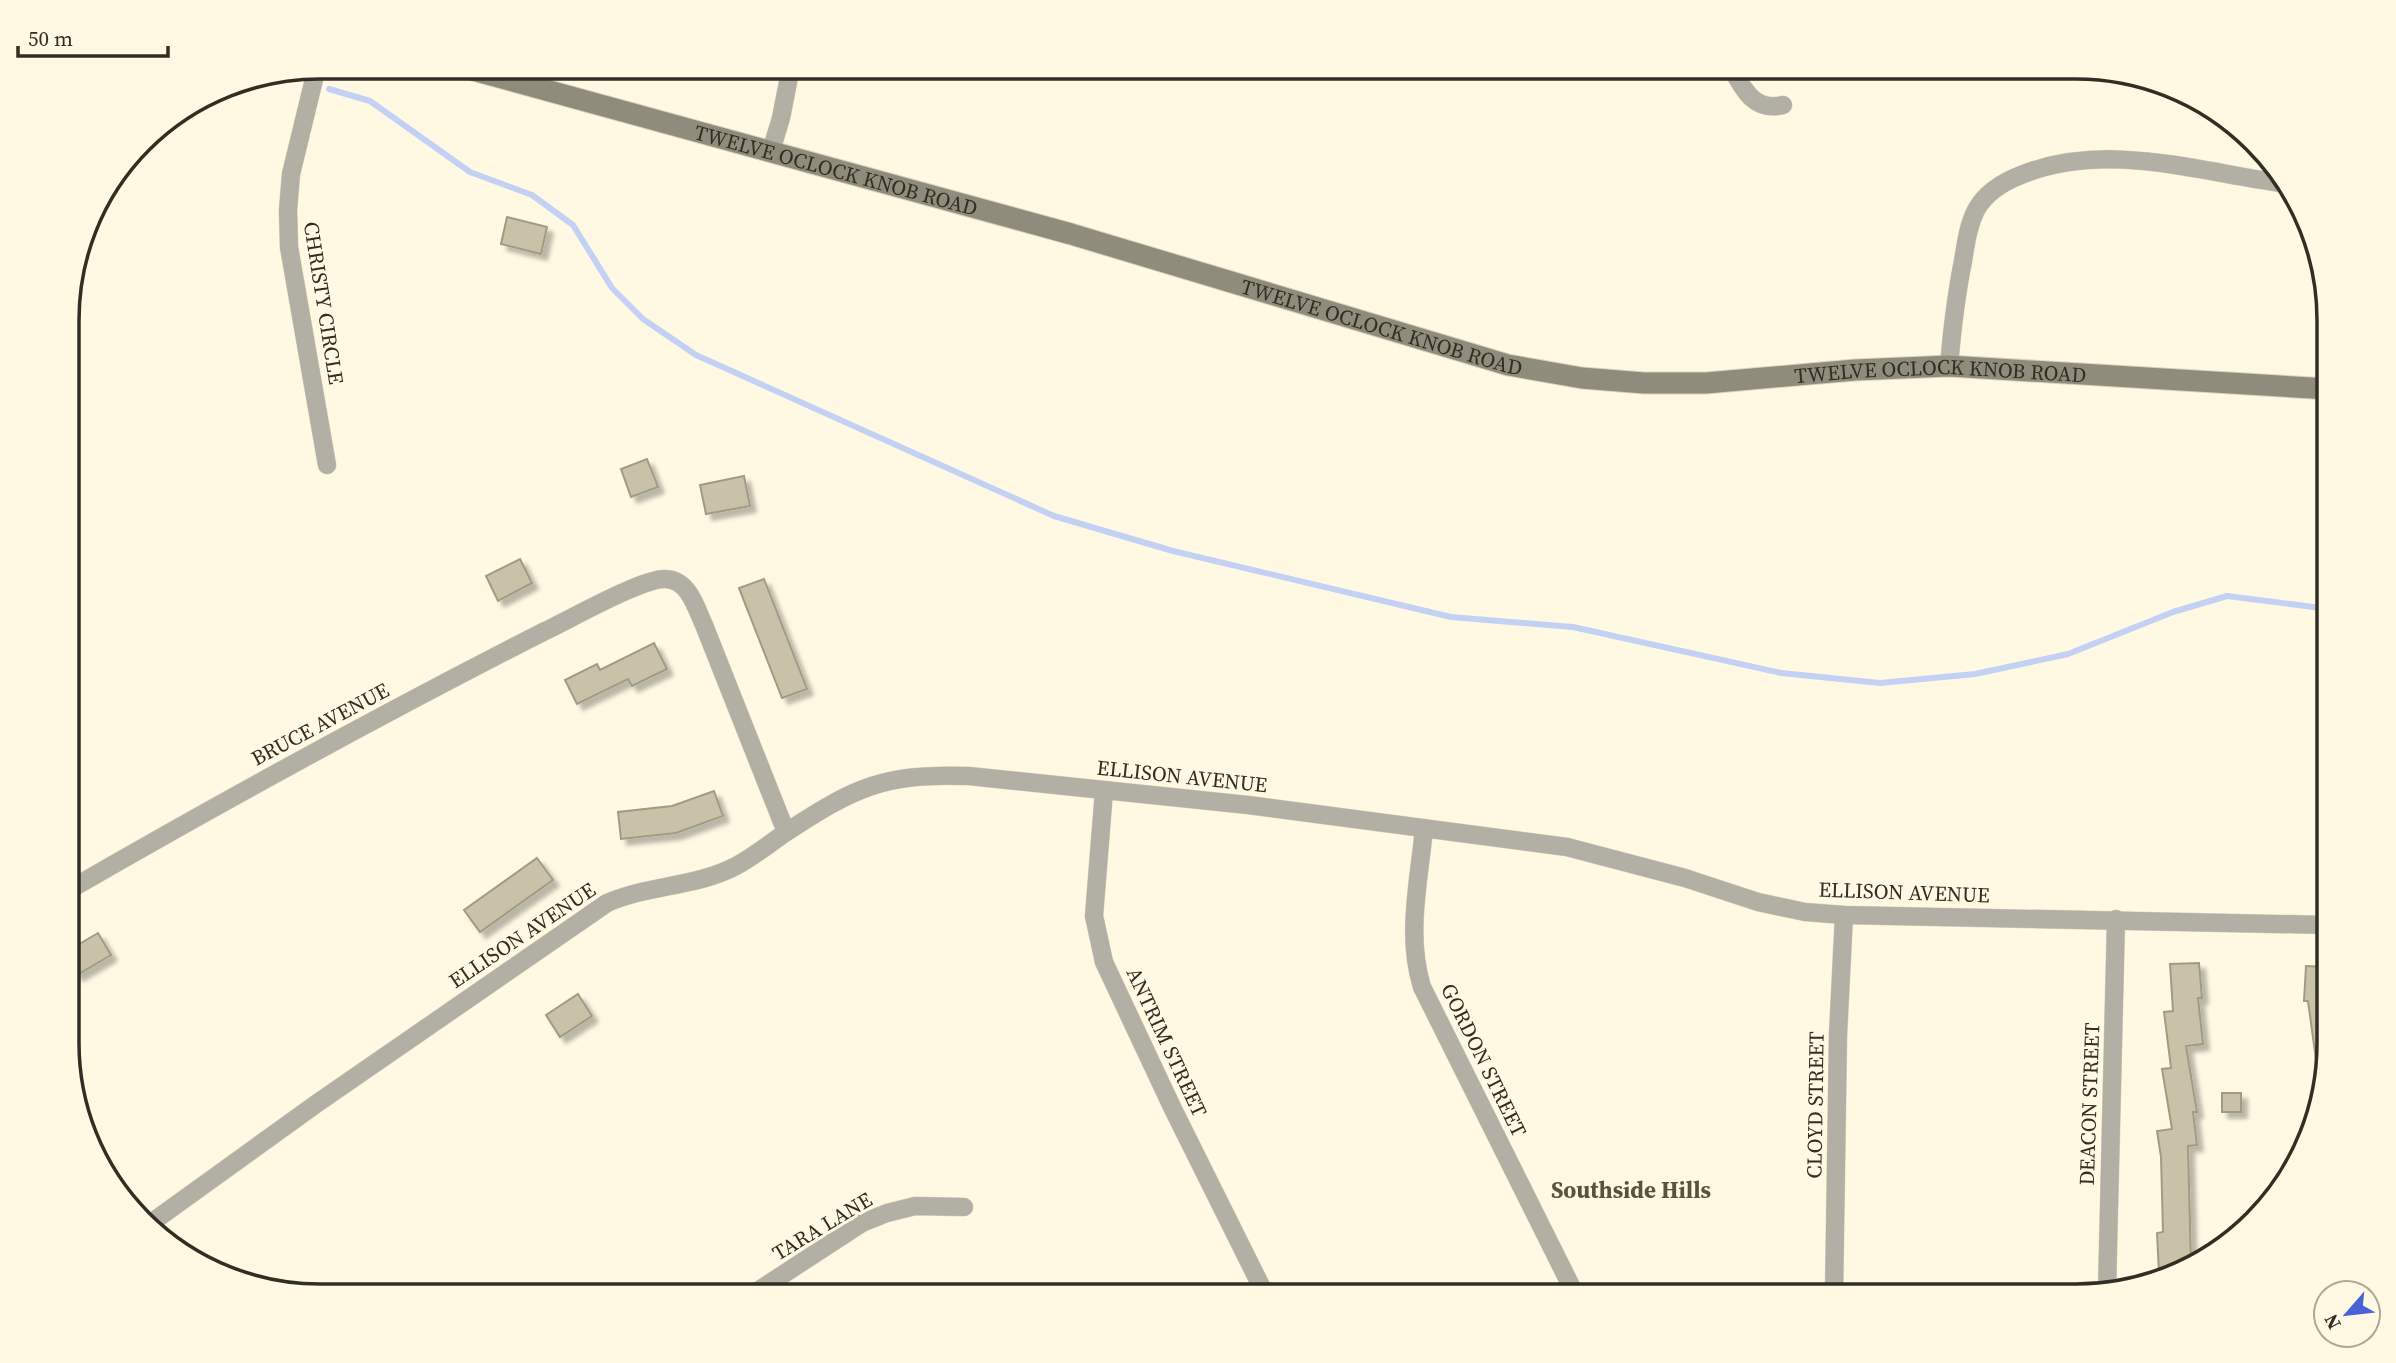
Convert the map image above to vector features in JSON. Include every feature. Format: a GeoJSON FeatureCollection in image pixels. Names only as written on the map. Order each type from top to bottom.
{"type":"FeatureCollection","features":[{"type":"Feature","properties":{"kind":"street","name":"CHRISTY CIRCLE"},"geometry":{"type":"LineString","coordinates":[[314,79],[291,174],[289,247],[327,465]]}},
{"type":"Feature","properties":{"kind":"street","name":"TWELVE OCLOCK KNOB ROAD"},"geometry":{"type":"LineString","coordinates":[[509,79],[1071,234],[1508,365],[1582,377],[1681,383],[1949,366],[2317,388]]}},
{"type":"Feature","properties":{"kind":"street"},"geometry":{"type":"LineString","coordinates":[[771,151],[788,79]]}},
{"type":"Feature","properties":{"kind":"street"},"geometry":{"type":"LineString","coordinates":[[1740,79],[1753,99],[1762,106],[1772,108],[1783,105]]}},
{"type":"Feature","properties":{"kind":"street"},"geometry":{"type":"LineString","coordinates":[[1949,366],[1954,308],[1970,224],[1978,206],[1990,192],[2006,181],[2036,169],[2068,162],[2109,159],[2151,161],[2273,181]]}},
{"type":"Feature","properties":{"kind":"street","name":"BRUCE AVENUE"},"geometry":{"type":"LineString","coordinates":[[79,884],[214,807],[460,675],[655,579],[669,579],[680,583],[688,592],[704,625],[786,832]]}},
{"type":"Feature","properties":{"kind":"street","name":"ELLISON AVENUE"},"geometry":{"type":"LineString","coordinates":[[157,1220],[316,1104],[607,903],[629,894],[713,876],[736,866],[836,800],[865,787],[896,778],[927,775],[969,776],[1248,805],[1567,847],[1685,878],[1758,902],[1805,912],[2317,925]]}},
{"type":"Feature","properties":{"kind":"street","name":"ANTRIM STREET"},"geometry":{"type":"LineString","coordinates":[[1104,791],[1094,916],[1104,962],[1260,1284]]}},
{"type":"Feature","properties":{"kind":"street","name":"GORDON STREET"},"geometry":{"type":"LineString","coordinates":[[1424,829],[1413,943],[1419,978],[1570,1284]]}},
{"type":"Feature","properties":{"kind":"street","name":"CLOYD STREET"},"geometry":{"type":"LineString","coordinates":[[1834,1284],[1838,1035],[1844,915]]}},
{"type":"Feature","properties":{"kind":"street","name":"DEACON STREET"},"geometry":{"type":"LineString","coordinates":[[2107,1282],[2116,919]]}},
{"type":"Feature","properties":{"kind":"street","name":"TARA LANE"},"geometry":{"type":"LineString","coordinates":[[768,1284],[862,1223],[887,1213],[915,1206],[964,1207]]}},
{"type":"Feature","properties":{"kind":"building"},"geometry":{"type":"Polygon","coordinates":[[[507,217],[547,227],[541,254],[501,244],[507,217]]]}},
{"type":"Feature","properties":{"kind":"building"},"geometry":{"type":"Polygon","coordinates":[[[647,459],[658,487],[631,497],[621,469],[647,459]]]}},
{"type":"Feature","properties":{"kind":"building"},"geometry":{"type":"Polygon","coordinates":[[[744,476],[750,506],[706,514],[700,485],[744,476]]]}},
{"type":"Feature","properties":{"kind":"building"},"geometry":{"type":"Polygon","coordinates":[[[520,559],[532,583],[498,601],[486,576],[520,559]]]}},
{"type":"Feature","properties":{"kind":"building"},"geometry":{"type":"Polygon","coordinates":[[[764,579],[807,689],[782,698],[739,588],[764,579]]]}},
{"type":"Feature","properties":{"kind":"building"},"geometry":{"type":"Polygon","coordinates":[[[654,643],[667,669],[632,686],[628,679],[577,704],[565,680],[597,664],[600,670],[654,643]]]}},
{"type":"Feature","properties":{"kind":"building"},"geometry":{"type":"Polygon","coordinates":[[[714,791],[723,816],[676,833],[621,839],[618,812],[672,806],[714,791]]]}},
{"type":"Feature","properties":{"kind":"building"},"geometry":{"type":"Polygon","coordinates":[[[537,858],[553,880],[480,932],[464,910],[537,858]]]}},
{"type":"Feature","properties":{"kind":"building"},"geometry":{"type":"Polygon","coordinates":[[[98,933],[111,955],[79,974],[79,944],[98,933]]]}},
{"type":"Feature","properties":{"kind":"building"},"geometry":{"type":"Polygon","coordinates":[[[2199,963],[2202,998],[2198,998],[2203,1044],[2186,1046],[2197,1112],[2193,1112],[2197,1145],[2188,1146],[2191,1255],[2159,1269],[2157,1233],[2163,1232],[2161,1157],[2157,1131],[2172,1129],[2162,1069],[2171,1068],[2164,1012],[2173,1011],[2170,964],[2199,963]]]}},
{"type":"Feature","properties":{"kind":"building"},"geometry":{"type":"Polygon","coordinates":[[[2306,966],[2317,966],[2316,1063],[2308,1001],[2304,1001],[2306,966]]]}},
{"type":"Feature","properties":{"kind":"building"},"geometry":{"type":"Polygon","coordinates":[[[578,994],[592,1016],[560,1037],[546,1015],[578,994]]]}},
{"type":"Feature","properties":{"kind":"building"},"geometry":{"type":"Polygon","coordinates":[[[2222,1093],[2241,1093],[2241,1112],[2222,1112],[2222,1093]]]}},
{"type":"Feature","properties":{"kind":"waterway"},"geometry":{"type":"LineString","coordinates":[[329,89],[370,101],[470,172],[532,195],[573,225],[612,288],[643,319],[696,355],[1054,516],[1173,551],[1451,617],[1573,627],[1781,673],[1880,683],[1975,674],[2068,654],[2173,612],[2227,596],[2317,607]]}},
{"type":"Feature","properties":{"kind":"district","name":"Southside Hills"},"geometry":{"type":"Point","coordinates":[1631,1190]}}]}
